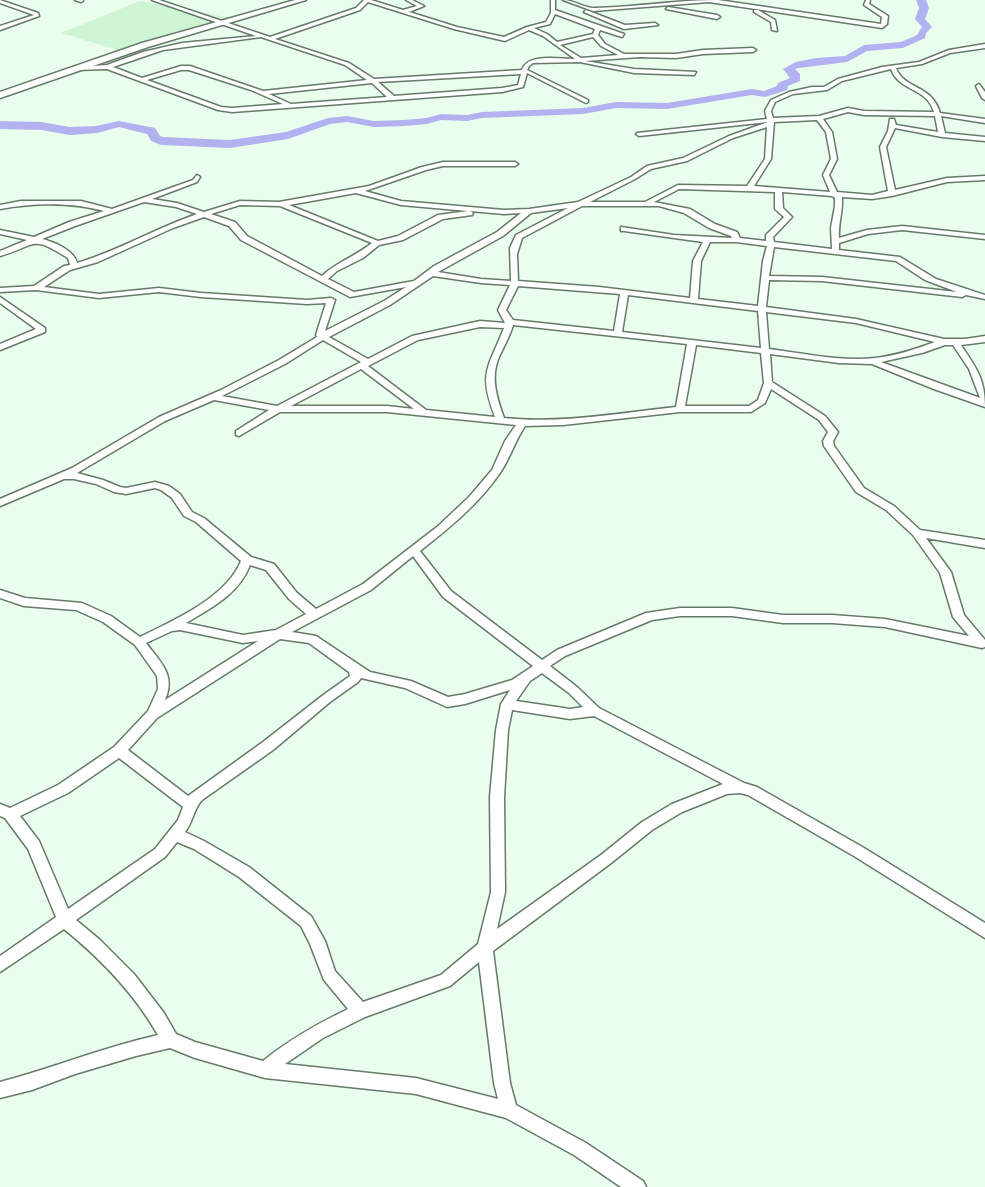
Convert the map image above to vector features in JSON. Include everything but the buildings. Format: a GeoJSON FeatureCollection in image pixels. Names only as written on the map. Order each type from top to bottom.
{"type":"FeatureCollection","features":[{"type":"Feature","properties":{"kind":"street"},"geometry":{"type":"LineString","coordinates":[[0,0],[36,14],[0,28]]}},
{"type":"Feature","properties":{"kind":"street"},"geometry":{"type":"LineString","coordinates":[[154,0],[347,64],[372,81],[392,98]]}},
{"type":"Feature","properties":{"kind":"street"},"geometry":{"type":"LineString","coordinates":[[0,95],[145,45],[303,0]]}},
{"type":"Feature","properties":{"kind":"street"},"geometry":{"type":"LineString","coordinates":[[76,69],[108,67],[129,58],[188,42],[269,37],[355,10],[366,0],[456,28],[505,39],[548,22]]}},
{"type":"Feature","properties":{"kind":"street"},"geometry":{"type":"LineString","coordinates":[[402,12],[422,6],[408,0]]}},
{"type":"Feature","properties":{"kind":"street"},"geometry":{"type":"LineString","coordinates":[[545,35],[544,30],[553,10],[553,0]]}},
{"type":"Feature","properties":{"kind":"street"},"geometry":{"type":"LineString","coordinates":[[565,0],[593,10]]}},
{"type":"Feature","properties":{"kind":"street"},"geometry":{"type":"LineString","coordinates":[[642,0],[650,4]]}},
{"type":"Feature","properties":{"kind":"street"},"geometry":{"type":"LineString","coordinates":[[708,0],[882,26],[886,16],[866,6],[868,0]]}},
{"type":"Feature","properties":{"kind":"street"},"geometry":{"type":"LineString","coordinates":[[565,15],[650,4],[712,0]]}},
{"type":"Feature","properties":{"kind":"street"},"geometry":{"type":"LineString","coordinates":[[657,4],[674,10],[718,17]]}},
{"type":"Feature","properties":{"kind":"street"},"geometry":{"type":"LineString","coordinates":[[750,7],[773,21],[775,30]]}},
{"type":"Feature","properties":{"kind":"street"},"geometry":{"type":"LineString","coordinates":[[553,10],[598,28],[622,35]]}},
{"type":"Feature","properties":{"kind":"street"},"geometry":{"type":"LineString","coordinates":[[664,16],[674,10]]}},
{"type":"Feature","properties":{"kind":"street"},"geometry":{"type":"LineString","coordinates":[[586,11],[625,27],[657,25]]}},
{"type":"Feature","properties":{"kind":"street"},"geometry":{"type":"LineString","coordinates":[[529,28],[545,35],[585,64],[634,71],[694,73]]}},
{"type":"Feature","properties":{"kind":"street"},"geometry":{"type":"LineString","coordinates":[[598,28],[595,35],[596,40],[603,46],[624,56]]}},
{"type":"Feature","properties":{"kind":"street"},"geometry":{"type":"LineString","coordinates":[[556,44],[595,35]]}},
{"type":"Feature","properties":{"kind":"street"},"geometry":{"type":"LineString","coordinates":[[749,188],[768,159],[771,122],[768,111],[773,101],[778,97],[806,90],[825,89],[840,80],[893,67],[920,63],[949,52],[985,46]]}},
{"type":"Feature","properties":{"kind":"street"},"geometry":{"type":"LineString","coordinates":[[108,67],[220,109],[232,110],[517,88],[522,85],[526,65],[537,60],[676,56],[703,52],[753,50]]}},
{"type":"Feature","properties":{"kind":"street"},"geometry":{"type":"LineString","coordinates":[[893,67],[894,73],[902,81],[931,98],[938,114],[942,135]]}},
{"type":"Feature","properties":{"kind":"street"},"geometry":{"type":"LineString","coordinates":[[144,79],[186,68],[261,92],[289,105]]}},
{"type":"Feature","properties":{"kind":"street"},"geometry":{"type":"LineString","coordinates":[[261,92],[372,81],[524,71],[586,101]]}},
{"type":"Feature","properties":{"kind":"street"},"geometry":{"type":"LineString","coordinates":[[979,86],[985,98]]}},
{"type":"Feature","properties":{"kind":"street"},"geometry":{"type":"LineString","coordinates":[[640,134],[819,118],[848,110],[864,113],[938,114],[985,121]]}},
{"type":"Feature","properties":{"kind":"street"},"geometry":{"type":"LineString","coordinates":[[890,113],[893,126],[891,135],[883,147],[892,194]]}},
{"type":"Feature","properties":{"kind":"street"},"geometry":{"type":"LineString","coordinates":[[819,118],[829,132],[834,159],[826,175],[837,196],[839,206],[835,228],[836,253]]}},
{"type":"Feature","properties":{"kind":"street"},"geometry":{"type":"LineString","coordinates":[[501,422],[490,386],[491,369],[507,336],[510,324],[502,310],[503,305],[509,299],[514,284],[513,256],[519,236],[633,178],[649,167],[685,160],[731,138],[771,122]]}},
{"type":"Feature","properties":{"kind":"street"},"geometry":{"type":"LineString","coordinates":[[893,126],[942,135],[985,140]]}},
{"type":"Feature","properties":{"kind":"street"},"geometry":{"type":"LineString","coordinates":[[36,288],[58,273],[95,260],[170,226],[240,204],[279,204],[356,192],[424,168],[443,164],[515,164]]}},
{"type":"Feature","properties":{"kind":"street"},"geometry":{"type":"LineString","coordinates":[[0,254],[82,220],[144,200],[197,178]]}},
{"type":"Feature","properties":{"kind":"street"},"geometry":{"type":"LineString","coordinates":[[648,202],[678,187],[778,189],[837,196],[872,197],[948,180],[985,178]]}},
{"type":"Feature","properties":{"kind":"street"},"geometry":{"type":"LineString","coordinates":[[213,397],[279,409],[350,408],[522,423],[563,422],[680,409],[751,409],[762,402],[768,383],[762,310],[770,245],[769,237],[788,217],[780,209],[778,189]]}},
{"type":"Feature","properties":{"kind":"street"},"geometry":{"type":"LineString","coordinates":[[356,192],[401,202],[477,210],[529,211],[581,204],[648,202],[687,210],[712,226],[734,234],[736,240]]}},
{"type":"Feature","properties":{"kind":"street"},"geometry":{"type":"LineString","coordinates":[[144,200],[177,205],[232,224],[244,238],[353,295]]}},
{"type":"Feature","properties":{"kind":"street"},"geometry":{"type":"LineString","coordinates":[[0,207],[21,203],[81,203],[113,211]]}},
{"type":"Feature","properties":{"kind":"street"},"geometry":{"type":"LineString","coordinates":[[279,204],[346,229],[377,243]]}},
{"type":"Feature","properties":{"kind":"street"},"geometry":{"type":"LineString","coordinates":[[323,279],[334,269],[360,256],[377,243],[400,238],[441,216],[461,215],[477,210]]}},
{"type":"Feature","properties":{"kind":"street"},"geometry":{"type":"LineString","coordinates":[[0,503],[76,470],[162,419],[213,397],[282,362],[324,338],[335,329],[387,303],[437,268],[500,234],[529,211]]}},
{"type":"Feature","properties":{"kind":"street"},"geometry":{"type":"LineString","coordinates":[[836,241],[867,232],[902,228],[985,237]]}},
{"type":"Feature","properties":{"kind":"street"},"geometry":{"type":"LineString","coordinates":[[624,229],[674,237],[736,240],[836,253],[880,256],[905,262],[928,278],[981,297]]}},
{"type":"Feature","properties":{"kind":"street"},"geometry":{"type":"LineString","coordinates":[[0,232],[50,243],[72,257],[74,266]]}},
{"type":"Feature","properties":{"kind":"street"},"geometry":{"type":"LineString","coordinates":[[694,302],[698,252],[708,240]]}},
{"type":"Feature","properties":{"kind":"street"},"geometry":{"type":"LineString","coordinates":[[432,273],[457,278],[514,284],[599,289],[856,321],[944,342],[956,343],[985,339]]}},
{"type":"Feature","properties":{"kind":"street"},"geometry":{"type":"LineString","coordinates":[[765,278],[822,279],[981,297]]}},
{"type":"Feature","properties":{"kind":"street"},"geometry":{"type":"LineString","coordinates":[[0,290],[36,288],[99,296],[120,296],[159,290],[201,295],[307,302],[331,300],[416,283]]}},
{"type":"Feature","properties":{"kind":"street"},"geometry":{"type":"LineString","coordinates":[[618,333],[624,293]]}},
{"type":"Feature","properties":{"kind":"street"},"geometry":{"type":"LineString","coordinates":[[0,299],[42,330],[0,347]]}},
{"type":"Feature","properties":{"kind":"street"},"geometry":{"type":"LineString","coordinates":[[331,300],[320,334],[364,364],[424,413]]}},
{"type":"Feature","properties":{"kind":"street"},"geometry":{"type":"LineString","coordinates":[[239,433],[265,416],[415,338],[480,324],[510,324],[618,333],[840,360],[874,361],[919,351],[944,342]]}},
{"type":"Feature","properties":{"kind":"street"},"geometry":{"type":"LineString","coordinates":[[680,409],[686,386],[692,342]]}},
{"type":"Feature","properties":{"kind":"street"},"geometry":{"type":"LineString","coordinates":[[956,343],[973,370],[985,402]]}},
{"type":"Feature","properties":{"kind":"street"},"geometry":{"type":"LineString","coordinates":[[874,361],[920,381],[985,402]]}},
{"type":"Feature","properties":{"kind":"street"},"geometry":{"type":"LineString","coordinates":[[768,383],[822,418],[833,432],[828,441],[829,446],[854,484],[867,495],[890,508],[917,533],[945,572],[959,618],[983,645]]}},
{"type":"Feature","properties":{"kind":"street"},"geometry":{"type":"LineString","coordinates":[[170,1040],[158,1019],[129,979],[95,945],[65,920],[34,845],[5,812],[63,789],[118,751],[153,714],[278,634],[367,587],[415,551],[473,499],[496,471],[510,441],[522,423]]}},
{"type":"Feature","properties":{"kind":"street"},"geometry":{"type":"LineString","coordinates":[[63,476],[74,476],[126,491],[155,485],[164,488],[176,496],[188,514],[200,520],[247,560],[270,568],[293,596],[315,615]]}},
{"type":"Feature","properties":{"kind":"street"},"geometry":{"type":"LineString","coordinates":[[917,533],[985,544]]}},
{"type":"Feature","properties":{"kind":"street"},"geometry":{"type":"LineString","coordinates":[[415,551],[447,594],[536,669],[595,710],[740,787],[752,791],[859,852],[985,931]]}},
{"type":"Feature","properties":{"kind":"street"},"geometry":{"type":"LineString","coordinates":[[139,642],[170,627],[231,587],[243,573],[247,560]]}},
{"type":"Feature","properties":{"kind":"street"},"geometry":{"type":"LineString","coordinates":[[2,598],[24,602],[78,606],[107,619],[139,642],[163,675],[164,689],[153,714]]}},
{"type":"Feature","properties":{"kind":"street"},"geometry":{"type":"LineString","coordinates":[[170,627],[180,626],[243,639],[278,634],[312,640],[366,676],[407,684],[447,702],[482,695],[516,684],[561,654],[650,616],[680,612],[732,612],[783,619],[832,619],[885,623],[983,645]]}},
{"type":"Feature","properties":{"kind":"street"},"geometry":{"type":"LineString","coordinates":[[0,965],[160,853],[184,823],[192,801],[197,796],[268,746],[354,679],[356,675],[354,669]]}},
{"type":"Feature","properties":{"kind":"street"},"geometry":{"type":"LineString","coordinates":[[509,1110],[502,1082],[485,948],[498,892],[496,797],[502,730],[507,704],[536,669]]}},
{"type":"Feature","properties":{"kind":"street"},"geometry":{"type":"LineString","coordinates":[[507,704],[570,714],[595,710]]}},
{"type":"Feature","properties":{"kind":"street"},"geometry":{"type":"LineString","coordinates":[[118,751],[191,806]]}},
{"type":"Feature","properties":{"kind":"street"},"geometry":{"type":"LineString","coordinates":[[265,1070],[288,1050],[317,1032],[361,1011],[445,981],[485,948],[647,826],[677,808],[726,789],[740,787]]}},
{"type":"Feature","properties":{"kind":"street"},"geometry":{"type":"LineString","coordinates":[[175,834],[199,845],[244,872],[306,921],[317,941],[330,975],[342,992],[361,1011]]}},
{"type":"Feature","properties":{"kind":"street"},"geometry":{"type":"LineString","coordinates":[[0,1090],[32,1082],[75,1066],[128,1050],[170,1040],[195,1050],[265,1070],[416,1086],[509,1110],[580,1150],[637,1187]]}},
{"type":"Feature","properties":{"kind":"green space"},"geometry":{"type":"Polygon","coordinates":[[[140,1],[236,19],[121,51],[61,33],[140,1]]]}},
{"type":"Feature","properties":{"kind":"waterway"},"geometry":{"type":"LineString","coordinates":[[0,125],[41,126],[70,131],[97,129],[119,124],[151,131],[155,138],[161,141],[230,144],[288,135],[328,121],[347,119],[374,124],[404,123],[427,121],[441,117],[467,118],[482,115],[583,111],[616,105],[667,106],[737,96],[752,92],[765,94],[783,88],[782,85],[796,79],[795,74],[788,69],[796,65],[816,61],[847,59],[864,48],[903,45],[922,36],[921,33],[927,27],[920,19],[924,8],[921,0]]}}]}
